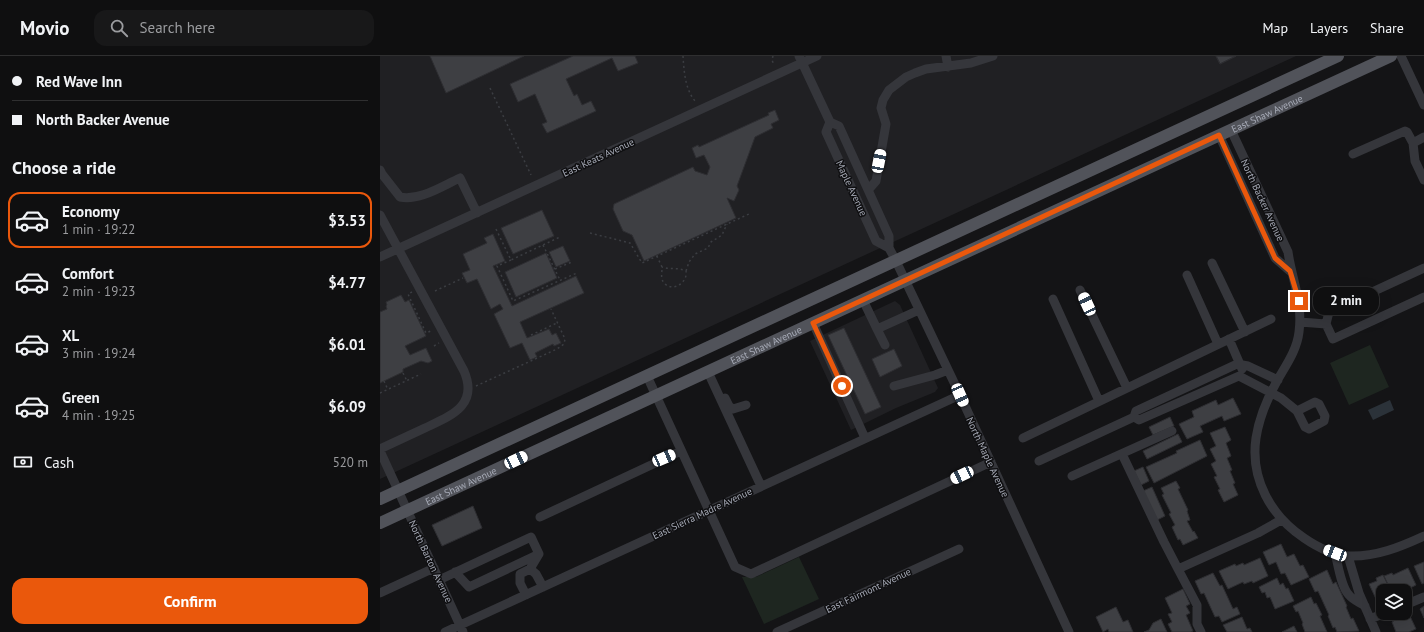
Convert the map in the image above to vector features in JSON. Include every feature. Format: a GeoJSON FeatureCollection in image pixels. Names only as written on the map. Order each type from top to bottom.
{"type":"FeatureCollection","features":[{"type":"Feature","properties":{"kind":"main road"},"geometry":{"type":"LineString","coordinates":[[380,499],[1338,56]]}},
{"type":"Feature","properties":{"kind":"main road","name":"East Shaw Avenue"},"geometry":{"type":"LineString","coordinates":[[380,523],[1391,56]]}},
{"type":"Feature","properties":{"kind":"street","name":"East Keats Avenue"},"geometry":{"type":"LineString","coordinates":[[380,257],[801,59],[817,56]]}},
{"type":"Feature","properties":{"kind":"street"},"geometry":{"type":"LineString","coordinates":[[946,56],[948,67]]}},
{"type":"Feature","properties":{"kind":"street"},"geometry":{"type":"LineString","coordinates":[[869,189],[876,181],[886,124],[881,108],[889,90],[915,72],[926,69],[971,63],[993,56]]}},
{"type":"Feature","properties":{"kind":"street"},"geometry":{"type":"LineString","coordinates":[[1401,56],[1424,105]]}},
{"type":"Feature","properties":{"kind":"street","name":"Maple Avenue"},"geometry":{"type":"LineString","coordinates":[[801,59],[830,122],[839,126],[869,189],[889,236],[889,248],[896,261]]}},
{"type":"Feature","properties":{"kind":"street","name":"Maple Avenue"},"geometry":{"type":"LineString","coordinates":[[830,122],[826,132],[876,241],[889,248]]}},
{"type":"Feature","properties":{"kind":"street","name":"North Backer Avenue"},"geometry":{"type":"LineString","coordinates":[[1231,130],[1288,252],[1290,271],[1299,301],[1300,322],[1296,347],[1290,361],[1271,392],[1261,416],[1256,437],[1255,454],[1260,486],[1269,503],[1281,520],[1311,543],[1335,553],[1348,556],[1378,554],[1395,549],[1424,536]]}},
{"type":"Feature","properties":{"kind":"street"},"geometry":{"type":"LineString","coordinates":[[1353,154],[1405,131],[1413,143],[1415,161],[1424,180]]}},
{"type":"Feature","properties":{"kind":"street","name":"North Backer Avenue"},"geometry":{"type":"LineString","coordinates":[[1219,135],[1275,258],[1290,271]]}},
{"type":"Feature","properties":{"kind":"street"},"geometry":{"type":"LineString","coordinates":[[1413,143],[1424,136]]}},
{"type":"Feature","properties":{"kind":"street"},"geometry":{"type":"LineString","coordinates":[[380,170],[400,197],[406,198],[418,196],[460,178],[477,212]]}},
{"type":"Feature","properties":{"kind":"street"},"geometry":{"type":"LineString","coordinates":[[380,215],[464,371],[467,390],[464,403],[453,415],[380,450]]}},
{"type":"Feature","properties":{"kind":"street","name":"North Maple Avenue"},"geometry":{"type":"LineString","coordinates":[[896,261],[960,395],[1069,632]]}},
{"type":"Feature","properties":{"kind":"street"},"geometry":{"type":"LineString","coordinates":[[1212,263],[1245,332]]}},
{"type":"Feature","properties":{"kind":"street"},"geometry":{"type":"LineString","coordinates":[[1424,268],[1329,312],[1326,324],[1333,339],[1424,297]]}},
{"type":"Feature","properties":{"kind":"street"},"geometry":{"type":"LineString","coordinates":[[1187,275],[1218,344]]}},
{"type":"Feature","properties":{"kind":"street"},"geometry":{"type":"LineString","coordinates":[[1080,290],[1126,388]]}},
{"type":"Feature","properties":{"kind":"street"},"geometry":{"type":"LineString","coordinates":[[1053,299],[1100,401]]}},
{"type":"Feature","properties":{"kind":"street"},"geometry":{"type":"LineString","coordinates":[[864,300],[885,345]]}},
{"type":"Feature","properties":{"kind":"street"},"geometry":{"type":"LineString","coordinates":[[877,329],[919,310]]}},
{"type":"Feature","properties":{"kind":"street"},"geometry":{"type":"LineString","coordinates":[[1023,438],[1272,319]]}},
{"type":"Feature","properties":{"kind":"street"},"geometry":{"type":"LineString","coordinates":[[1300,322],[1326,324]]}},
{"type":"Feature","properties":{"kind":"street"},"geometry":{"type":"LineString","coordinates":[[813,323],[865,438]]}},
{"type":"Feature","properties":{"kind":"street"},"geometry":{"type":"LineString","coordinates":[[1229,339],[1241,364],[1246,379]]}},
{"type":"Feature","properties":{"kind":"street"},"geometry":{"type":"LineString","coordinates":[[1040,461],[1134,417],[1136,411],[1237,364],[1248,366],[1278,380]]}},
{"type":"Feature","properties":{"kind":"street"},"geometry":{"type":"LineString","coordinates":[[894,386],[948,370]]}},
{"type":"Feature","properties":{"kind":"street"},"geometry":{"type":"LineString","coordinates":[[710,371],[729,406],[733,409],[746,405]]}},
{"type":"Feature","properties":{"kind":"street"},"geometry":{"type":"LineString","coordinates":[[710,371],[761,486]]}},
{"type":"Feature","properties":{"kind":"street"},"geometry":{"type":"LineString","coordinates":[[647,376],[734,567],[751,574],[991,462]]}},
{"type":"Feature","properties":{"kind":"street"},"geometry":{"type":"LineString","coordinates":[[1134,417],[1139,420],[1239,376],[1281,398],[1297,411]]}},
{"type":"Feature","properties":{"kind":"street","name":"East Sierra Madre Avenue"},"geometry":{"type":"LineString","coordinates":[[445,632],[462,628],[543,587],[960,395]]}},
{"type":"Feature","properties":{"kind":"street"},"geometry":{"type":"LineString","coordinates":[[1072,476],[1172,431]]}},
{"type":"Feature","properties":{"kind":"street","name":"North Barton Avenue"},"geometry":{"type":"LineString","coordinates":[[380,450],[462,628]]}},
{"type":"Feature","properties":{"kind":"street"},"geometry":{"type":"LineString","coordinates":[[540,517],[681,451]]}},
{"type":"Feature","properties":{"kind":"street"},"geometry":{"type":"LineString","coordinates":[[1122,454],[1164,542],[1197,605],[1197,624],[1200,632]]}},
{"type":"Feature","properties":{"kind":"street"},"geometry":{"type":"LineString","coordinates":[[1178,569],[1281,520]]}},
{"type":"Feature","properties":{"kind":"street"},"geometry":{"type":"LineString","coordinates":[[439,580],[531,537],[539,554]]}},
{"type":"Feature","properties":{"kind":"street","name":"East Fairmont Avenue"},"geometry":{"type":"LineString","coordinates":[[777,632],[959,549]]}},
{"type":"Feature","properties":{"kind":"street"},"geometry":{"type":"LineString","coordinates":[[1335,553],[1346,591],[1351,597],[1364,606]]}},
{"type":"Feature","properties":{"kind":"street"},"geometry":{"type":"LineString","coordinates":[[526,595],[520,583],[520,574],[530,569],[539,554]]}},
{"type":"Feature","properties":{"kind":"street"},"geometry":{"type":"LineString","coordinates":[[455,572],[469,587],[539,554]]}},
{"type":"Feature","properties":{"kind":"street"},"geometry":{"type":"LineString","coordinates":[[1348,556],[1364,606],[1376,632]]}},
{"type":"Feature","properties":{"kind":"street"},"geometry":{"type":"LineString","coordinates":[[380,593],[434,568]]}},
{"type":"Feature","properties":{"kind":"street"},"geometry":{"type":"LineString","coordinates":[[530,569],[536,574],[543,587]]}},
{"type":"Feature","properties":{"kind":"street"},"geometry":{"type":"LineString","coordinates":[[1412,601],[1424,596]]}},
{"type":"Feature","properties":{"kind":"street"},"geometry":{"type":"LineString","coordinates":[[1370,619],[1376,617]]}},
{"type":"Feature","properties":{"kind":"path"},"geometry":{"type":"LineString","coordinates":[[683,56],[687,86],[694,101],[698,103]]}},
{"type":"Feature","properties":{"kind":"path"},"geometry":{"type":"LineString","coordinates":[[769,56],[772,57],[775,68]]}},
{"type":"Feature","properties":{"kind":"path"},"geometry":{"type":"LineString","coordinates":[[490,88],[531,175]]}},
{"type":"Feature","properties":{"kind":"path"},"geometry":{"type":"LineString","coordinates":[[590,233],[630,243],[642,263],[748,214]]}},
{"type":"Feature","properties":{"kind":"path"},"geometry":{"type":"LineString","coordinates":[[657,256],[662,267],[661,278],[665,284],[672,287],[680,285],[687,274],[686,271],[689,262],[695,254],[708,248],[711,242],[722,235],[727,224]]}},
{"type":"Feature","properties":{"kind":"path"},"geometry":{"type":"LineString","coordinates":[[496,229],[511,260]]}},
{"type":"Feature","properties":{"kind":"path"},"geometry":{"type":"LineString","coordinates":[[560,237],[497,266],[513,301],[577,273]]}},
{"type":"Feature","properties":{"kind":"path"},"geometry":{"type":"LineString","coordinates":[[543,245],[560,280]]}},
{"type":"Feature","properties":{"kind":"path"},"geometry":{"type":"LineString","coordinates":[[555,269],[572,262]]}},
{"type":"Feature","properties":{"kind":"path"},"geometry":{"type":"LineString","coordinates":[[662,267],[668,269],[682,269],[686,271]]}},
{"type":"Feature","properties":{"kind":"path"},"geometry":{"type":"LineString","coordinates":[[435,291],[463,278]]}},
{"type":"Feature","properties":{"kind":"path"},"geometry":{"type":"LineString","coordinates":[[413,291],[408,294],[426,333],[435,329]]}},
{"type":"Feature","properties":{"kind":"path"},"geometry":{"type":"LineString","coordinates":[[467,390],[557,349],[564,344],[565,340],[551,309]]}},
{"type":"Feature","properties":{"kind":"path"},"geometry":{"type":"LineString","coordinates":[[421,323],[425,321]]}},
{"type":"Feature","properties":{"kind":"path"},"geometry":{"type":"LineString","coordinates":[[531,335],[557,323]]}},
{"type":"Feature","properties":{"kind":"path"},"geometry":{"type":"LineString","coordinates":[[403,373],[407,381]]}},
{"type":"Feature","properties":{"kind":"path"},"geometry":{"type":"LineString","coordinates":[[380,394],[421,374]]}},
{"type":"Feature","properties":{"kind":"path"},"geometry":{"type":"LineString","coordinates":[[384,381],[388,390]]}},
{"type":"Feature","properties":{"kind":"shaded area"},"geometry":{"type":"Polygon","coordinates":[[[380,56],[1296,56],[380,479],[380,56]]]}},
{"type":"Feature","properties":{"kind":"shaded area"},"geometry":{"type":"Polygon","coordinates":[[[895,301],[900,305],[938,388],[935,392],[896,408],[851,430],[810,341],[895,301]]]}},
{"type":"Feature","properties":{"kind":"shaded area"},"geometry":{"type":"Polygon","coordinates":[[[1370,345],[1389,387],[1349,405],[1330,363],[1370,345]]]}},
{"type":"Feature","properties":{"kind":"shaded area"},"geometry":{"type":"Polygon","coordinates":[[[1390,400],[1394,410],[1373,420],[1368,410],[1390,400]]]}},
{"type":"Feature","properties":{"kind":"shaded area"},"geometry":{"type":"Polygon","coordinates":[[[799,557],[819,599],[764,624],[742,577],[756,577],[799,557]]]}},
{"type":"Feature","properties":{"kind":"building"},"geometry":{"type":"Polygon","coordinates":[[[430,56],[524,56],[446,93],[430,56]]]}},
{"type":"Feature","properties":{"kind":"building"},"geometry":{"type":"Polygon","coordinates":[[[573,56],[635,56],[638,63],[618,71],[612,58],[566,79],[574,96],[577,94],[582,105],[591,101],[596,111],[547,133],[542,124],[547,122],[535,94],[518,102],[510,84],[573,56]]]}},
{"type":"Feature","properties":{"kind":"building"},"geometry":{"type":"Polygon","coordinates":[[[1216,56],[1236,56],[1220,64],[1216,56]]]}},
{"type":"Feature","properties":{"kind":"building"},"geometry":{"type":"Polygon","coordinates":[[[1216,56],[1236,56],[1220,64],[1216,56]]]}},
{"type":"Feature","properties":{"kind":"building"},"geometry":{"type":"Polygon","coordinates":[[[775,110],[779,120],[771,124],[773,128],[755,137],[737,186],[739,190],[734,201],[727,198],[736,218],[644,261],[632,235],[623,231],[613,209],[614,204],[693,167],[695,171],[707,175],[710,167],[704,155],[696,158],[692,148],[698,145],[699,147],[769,115],[768,113],[775,110]]]}},
{"type":"Feature","properties":{"kind":"building"},"geometry":{"type":"Polygon","coordinates":[[[542,210],[554,236],[513,254],[501,228],[542,210]]]}},
{"type":"Feature","properties":{"kind":"building"},"geometry":{"type":"Polygon","coordinates":[[[493,234],[505,261],[493,266],[512,306],[576,276],[584,293],[520,322],[527,338],[549,329],[552,335],[556,333],[561,343],[554,346],[553,344],[535,353],[537,357],[530,360],[522,343],[510,348],[494,314],[503,309],[500,304],[491,309],[477,279],[467,283],[462,273],[470,270],[463,254],[487,243],[484,238],[493,234]]]}},
{"type":"Feature","properties":{"kind":"building"},"geometry":{"type":"Polygon","coordinates":[[[563,246],[570,261],[556,267],[549,252],[563,246]]]}},
{"type":"Feature","properties":{"kind":"building"},"geometry":{"type":"Polygon","coordinates":[[[546,253],[557,278],[516,297],[505,272],[546,253]]]}},
{"type":"Feature","properties":{"kind":"building"},"geometry":{"type":"Polygon","coordinates":[[[401,295],[405,302],[409,300],[426,336],[405,346],[410,355],[426,348],[432,361],[428,363],[421,361],[403,369],[403,372],[380,383],[380,312],[387,309],[386,302],[401,295]]]}},
{"type":"Feature","properties":{"kind":"building"},"geometry":{"type":"Polygon","coordinates":[[[844,328],[881,407],[865,414],[828,335],[844,328]]]}},
{"type":"Feature","properties":{"kind":"building"},"geometry":{"type":"Polygon","coordinates":[[[894,349],[902,366],[880,377],[872,359],[894,349]]]}},
{"type":"Feature","properties":{"kind":"building"},"geometry":{"type":"Polygon","coordinates":[[[1233,398],[1241,414],[1224,421],[1222,416],[1200,426],[1203,432],[1187,439],[1179,424],[1194,417],[1192,411],[1216,400],[1218,405],[1233,398]]]}},
{"type":"Feature","properties":{"kind":"building"},"geometry":{"type":"Polygon","coordinates":[[[1170,417],[1174,426],[1153,435],[1149,427],[1170,417]]]}},
{"type":"Feature","properties":{"kind":"building"},"geometry":{"type":"Polygon","coordinates":[[[1225,427],[1231,440],[1226,443],[1231,456],[1227,458],[1235,483],[1233,484],[1238,495],[1224,502],[1214,477],[1217,476],[1211,464],[1216,461],[1210,449],[1216,446],[1210,433],[1225,427]]]}},
{"type":"Feature","properties":{"kind":"building"},"geometry":{"type":"Polygon","coordinates":[[[1178,434],[1182,442],[1147,459],[1143,451],[1178,434]]]}},
{"type":"Feature","properties":{"kind":"building"},"geometry":{"type":"Polygon","coordinates":[[[1200,440],[1207,456],[1154,483],[1146,467],[1177,453],[1176,451],[1200,440]]]}},
{"type":"Feature","properties":{"kind":"building"},"geometry":{"type":"Polygon","coordinates":[[[1143,467],[1149,481],[1141,485],[1134,471],[1143,467]]]}},
{"type":"Feature","properties":{"kind":"building"},"geometry":{"type":"Polygon","coordinates":[[[1176,481],[1180,488],[1178,489],[1188,510],[1190,520],[1187,521],[1198,538],[1183,545],[1180,539],[1178,540],[1172,527],[1175,525],[1169,514],[1171,513],[1162,495],[1164,494],[1161,488],[1176,481]]]}},
{"type":"Feature","properties":{"kind":"building"},"geometry":{"type":"Polygon","coordinates":[[[1152,487],[1165,516],[1157,520],[1143,491],[1152,487]]]}},
{"type":"Feature","properties":{"kind":"building"},"geometry":{"type":"Polygon","coordinates":[[[473,506],[482,528],[442,546],[432,525],[473,506]]]}},
{"type":"Feature","properties":{"kind":"building"},"geometry":{"type":"Polygon","coordinates":[[[1281,544],[1287,557],[1294,554],[1300,566],[1303,565],[1309,577],[1291,585],[1285,573],[1281,574],[1276,562],[1269,565],[1263,552],[1281,544]]]}},
{"type":"Feature","properties":{"kind":"building"},"geometry":{"type":"Polygon","coordinates":[[[1260,558],[1268,576],[1253,583],[1252,581],[1244,584],[1243,582],[1228,589],[1219,571],[1235,564],[1236,566],[1243,563],[1244,565],[1260,558]]]}},
{"type":"Feature","properties":{"kind":"building"},"geometry":{"type":"Polygon","coordinates":[[[1424,562],[1424,583],[1422,584],[1414,566],[1424,562]]]}},
{"type":"Feature","properties":{"kind":"building"},"geometry":{"type":"Polygon","coordinates":[[[1408,568],[1416,585],[1412,587],[1412,584],[1388,584],[1384,576],[1392,573],[1393,575],[1408,568]]]}},
{"type":"Feature","properties":{"kind":"building"},"geometry":{"type":"Polygon","coordinates":[[[1327,570],[1333,584],[1336,582],[1351,619],[1353,618],[1359,631],[1337,632],[1335,627],[1333,628],[1318,591],[1315,592],[1309,579],[1327,570]]]}},
{"type":"Feature","properties":{"kind":"building"},"geometry":{"type":"Polygon","coordinates":[[[1213,573],[1220,586],[1222,585],[1233,609],[1237,607],[1240,614],[1222,622],[1219,616],[1215,617],[1204,593],[1201,594],[1195,581],[1213,573]]]}},
{"type":"Feature","properties":{"kind":"building"},"geometry":{"type":"Polygon","coordinates":[[[1383,575],[1388,584],[1376,584],[1376,599],[1369,584],[1377,581],[1376,578],[1383,575]]]}},
{"type":"Feature","properties":{"kind":"building"},"geometry":{"type":"Polygon","coordinates":[[[1277,578],[1280,585],[1283,583],[1286,589],[1288,588],[1294,601],[1275,609],[1270,597],[1267,598],[1265,592],[1262,593],[1259,587],[1277,578]]]}},
{"type":"Feature","properties":{"kind":"building"},"geometry":{"type":"Polygon","coordinates":[[[1183,589],[1190,604],[1186,606],[1190,613],[1186,615],[1193,631],[1172,632],[1168,624],[1172,622],[1168,614],[1172,613],[1165,598],[1183,589]]]}},
{"type":"Feature","properties":{"kind":"building"},"geometry":{"type":"Polygon","coordinates":[[[1311,597],[1322,615],[1320,616],[1327,632],[1305,632],[1298,611],[1296,612],[1293,606],[1311,597]]]}},
{"type":"Feature","properties":{"kind":"building"},"geometry":{"type":"Polygon","coordinates":[[[1424,606],[1424,618],[1420,609],[1424,606]]]}},
{"type":"Feature","properties":{"kind":"building"},"geometry":{"type":"Polygon","coordinates":[[[1116,607],[1123,622],[1128,620],[1133,632],[1109,632],[1108,629],[1103,632],[1096,617],[1116,607]]]}},
{"type":"Feature","properties":{"kind":"building"},"geometry":{"type":"Polygon","coordinates":[[[1242,617],[1247,629],[1250,628],[1252,632],[1227,632],[1223,625],[1242,617]]]}},
{"type":"Feature","properties":{"kind":"building"},"geometry":{"type":"Polygon","coordinates":[[[1161,619],[1167,632],[1144,632],[1149,630],[1153,623],[1161,619]]]}},
{"type":"Feature","properties":{"kind":"building"},"geometry":{"type":"Polygon","coordinates":[[[1395,620],[1412,620],[1416,629],[1409,632],[1396,632],[1392,622],[1395,620]]]}},
{"type":"Feature","properties":{"kind":"building"},"geometry":{"type":"Polygon","coordinates":[[[1294,626],[1297,632],[1282,632],[1294,626]]]}},
{"type":"Feature","properties":{"kind":"route"},"geometry":{"type":"LineString","coordinates":[[842,386],[813,323],[1219,135],[1275,258],[1290,271],[1299,301]]}}]}
